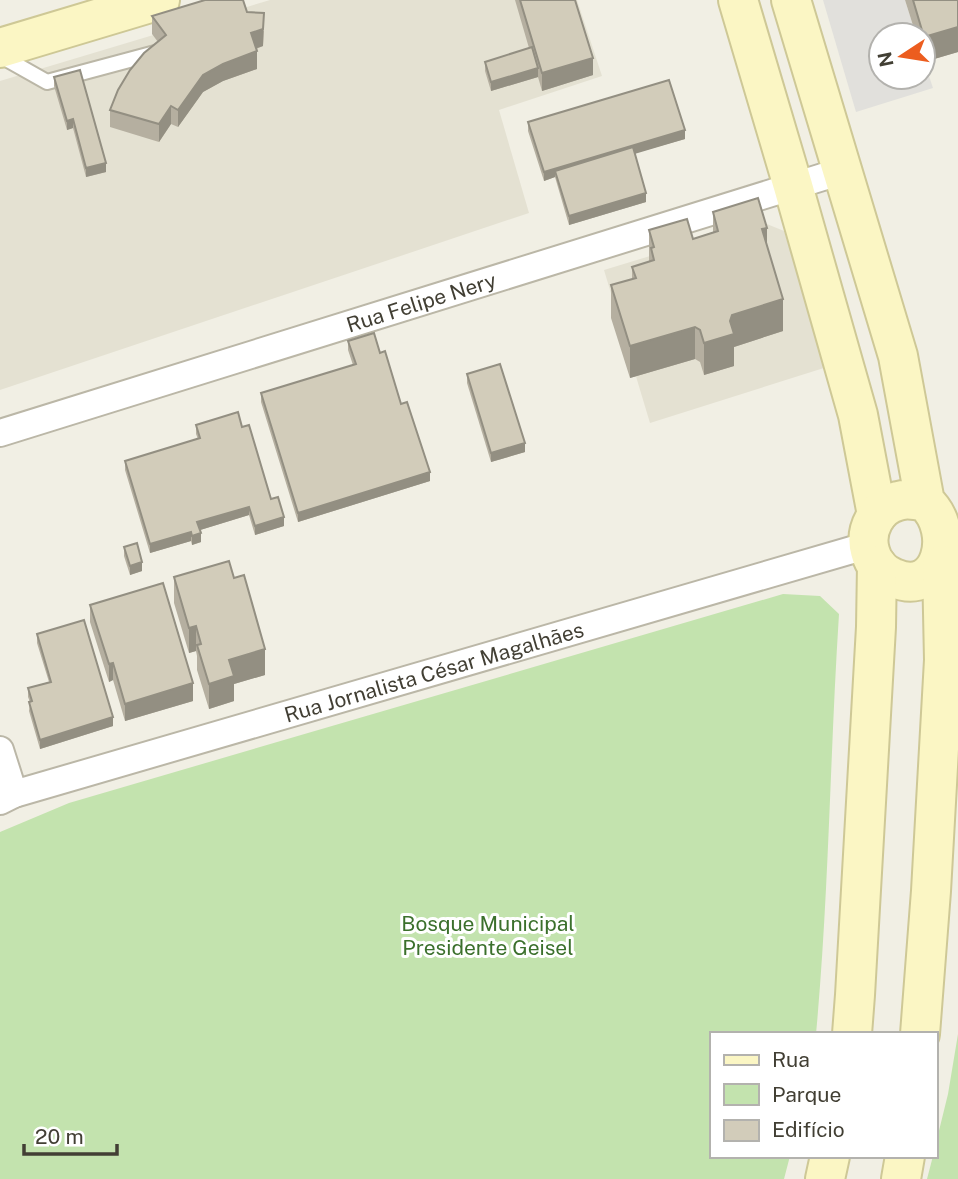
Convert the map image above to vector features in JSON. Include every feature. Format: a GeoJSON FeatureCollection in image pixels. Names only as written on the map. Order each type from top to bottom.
{"type":"FeatureCollection","features":[{"type":"Feature","properties":{"kind":"main road"},"geometry":{"type":"LineString","coordinates":[[0,48],[160,0]]}},
{"type":"Feature","properties":{"kind":"main road"},"geometry":{"type":"LineString","coordinates":[[738,0],[858,415],[874,542],[876,627],[852,1032]]}},
{"type":"Feature","properties":{"kind":"main road"},"geometry":{"type":"LineString","coordinates":[[791,0],[950,531],[950,545],[939,570],[927,578],[913,582],[900,581],[886,575],[874,542],[886,506],[899,500],[912,499],[943,514]]}},
{"type":"Feature","properties":{"kind":"main road"},"geometry":{"type":"LineString","coordinates":[[919,1032],[931,891],[944,660],[942,565]]}},
{"type":"Feature","properties":{"kind":"main road"},"geometry":{"type":"LineString","coordinates":[[825,1179],[830,1158]]}},
{"type":"Feature","properties":{"kind":"main road"},"geometry":{"type":"LineString","coordinates":[[901,1179],[905,1158]]}},
{"type":"Feature","properties":{"kind":"street","name":"Rua Felipe Nery"},"geometry":{"type":"LineString","coordinates":[[0,433],[842,171]]}},
{"type":"Feature","properties":{"kind":"street","name":"Rua Jornalista César Magalhães"},"geometry":{"type":"LineString","coordinates":[[7,797],[874,542]]}},
{"type":"Feature","properties":{"kind":"street"},"geometry":{"type":"LineString","coordinates":[[0,750],[7,797]]}},
{"type":"Feature","properties":{"kind":"lane"},"geometry":{"type":"LineString","coordinates":[[0,55],[47,82],[168,49]]}},
{"type":"Feature","properties":{"kind":"shaded area"},"geometry":{"type":"Polygon","coordinates":[[[270,0],[577,0],[602,76],[499,110],[529,213],[0,390],[0,81],[270,0]]]}},
{"type":"Feature","properties":{"kind":"shaded area"},"geometry":{"type":"Polygon","coordinates":[[[823,0],[905,0],[912,21],[867,21],[867,91],[923,91],[856,112],[823,0]]]}},
{"type":"Feature","properties":{"kind":"shaded area"},"geometry":{"type":"Polygon","coordinates":[[[762,222],[784,231],[827,367],[650,423],[604,270],[762,222]]]}},
{"type":"Feature","properties":{"kind":"green space","name":"Bosque Municipal Presidente Geisel"},"geometry":{"type":"Polygon","coordinates":[[[783,594],[820,596],[839,614],[824,929],[816,1032],[710,1032],[710,1158],[789,1158],[784,1179],[0,1179],[0,832],[69,803],[783,594]]]}},
{"type":"Feature","properties":{"kind":"green space"},"geometry":{"type":"Polygon","coordinates":[[[958,1034],[958,1179],[927,1179],[932,1158],[937,1158],[937,1139],[958,1034]]]}},
{"type":"Feature","properties":{"kind":"building"},"geometry":{"type":"Polygon","coordinates":[[[205,0],[243,0],[247,12],[264,13],[263,29],[251,33],[257,51],[203,75],[178,110],[171,106],[159,124],[110,110],[130,70],[144,53],[166,35],[152,16],[205,0]]]}},
{"type":"Feature","properties":{"kind":"building"},"geometry":{"type":"Polygon","coordinates":[[[520,0],[575,0],[593,58],[542,73],[520,0]]]}},
{"type":"Feature","properties":{"kind":"building"},"geometry":{"type":"Polygon","coordinates":[[[913,0],[958,0],[958,27],[937,33],[937,21],[919,21],[913,0]]]}},
{"type":"Feature","properties":{"kind":"building"},"geometry":{"type":"Polygon","coordinates":[[[532,47],[538,68],[491,82],[485,62],[532,47]]]}},
{"type":"Feature","properties":{"kind":"building"},"geometry":{"type":"Polygon","coordinates":[[[80,70],[106,163],[86,168],[73,119],[67,121],[54,77],[80,70]]]}},
{"type":"Feature","properties":{"kind":"building"},"geometry":{"type":"Polygon","coordinates":[[[669,80],[685,130],[544,172],[528,122],[669,80]]]}},
{"type":"Feature","properties":{"kind":"building"},"geometry":{"type":"Polygon","coordinates":[[[633,147],[646,193],[569,216],[555,171],[633,147]]]}},
{"type":"Feature","properties":{"kind":"building"},"geometry":{"type":"Polygon","coordinates":[[[758,198],[767,228],[762,229],[783,299],[732,315],[730,321],[734,334],[704,343],[700,330],[695,327],[630,346],[611,285],[636,278],[632,267],[654,260],[651,248],[654,247],[649,230],[687,219],[693,239],[718,231],[713,212],[758,198]]]}},
{"type":"Feature","properties":{"kind":"building"},"geometry":{"type":"Polygon","coordinates":[[[374,333],[380,353],[385,351],[401,404],[407,402],[430,472],[298,513],[261,393],[356,364],[348,341],[374,333]]]}},
{"type":"Feature","properties":{"kind":"building"},"geometry":{"type":"Polygon","coordinates":[[[500,364],[525,443],[491,453],[467,374],[500,364]]]}},
{"type":"Feature","properties":{"kind":"building"},"geometry":{"type":"Polygon","coordinates":[[[238,412],[242,427],[249,425],[271,499],[278,497],[284,517],[255,526],[249,507],[197,522],[201,533],[192,536],[191,532],[150,544],[125,461],[200,438],[196,425],[238,412]]]}},
{"type":"Feature","properties":{"kind":"building"},"geometry":{"type":"Polygon","coordinates":[[[137,543],[142,562],[130,566],[124,547],[137,543]]]}},
{"type":"Feature","properties":{"kind":"building"},"geometry":{"type":"Polygon","coordinates":[[[229,561],[234,578],[244,575],[265,649],[229,660],[234,676],[209,684],[197,645],[201,644],[196,626],[189,628],[174,577],[229,561]]]}},
{"type":"Feature","properties":{"kind":"building"},"geometry":{"type":"Polygon","coordinates":[[[163,583],[193,683],[125,704],[113,663],[109,664],[90,605],[163,583]]]}},
{"type":"Feature","properties":{"kind":"building"},"geometry":{"type":"Polygon","coordinates":[[[84,620],[113,717],[40,740],[29,702],[32,701],[28,688],[51,682],[37,634],[84,620]]]}}]}
